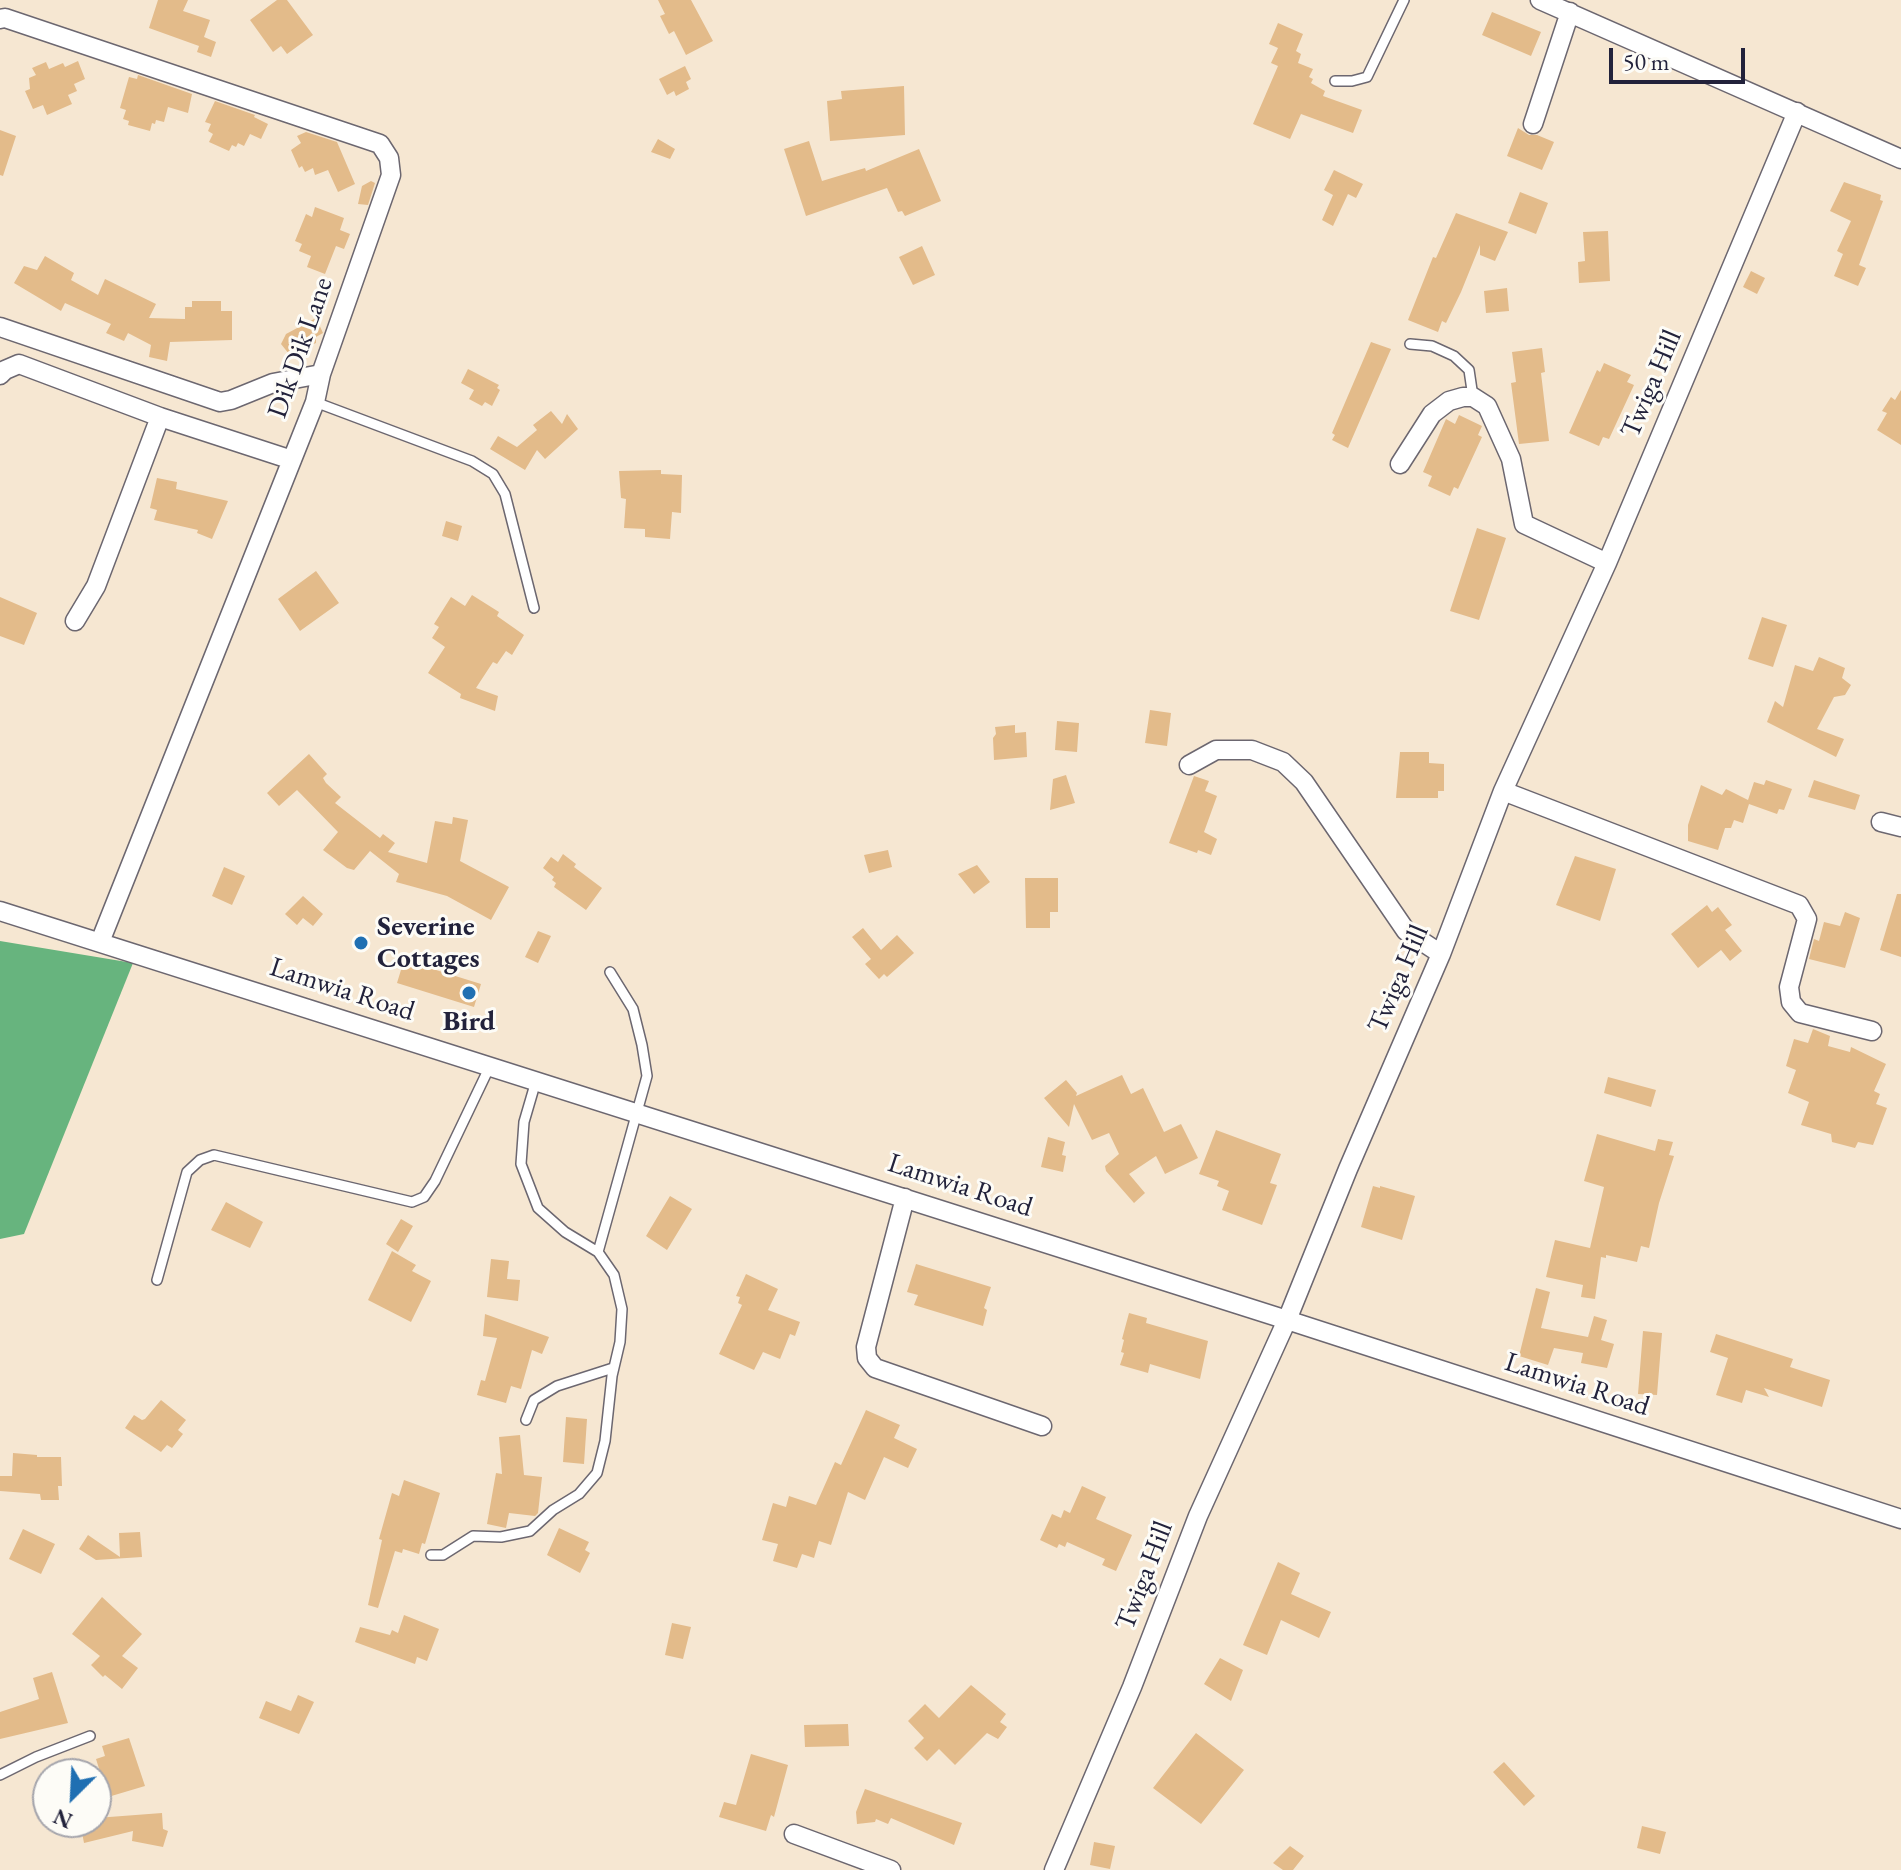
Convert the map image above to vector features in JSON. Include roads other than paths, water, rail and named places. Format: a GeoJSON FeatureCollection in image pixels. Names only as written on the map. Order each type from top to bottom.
{"type":"FeatureCollection","features":[{"type":"Feature","properties":{"kind":"street"},"geometry":{"type":"LineString","coordinates":[[1540,0],[1901,159]]}},
{"type":"Feature","properties":{"kind":"street"},"geometry":{"type":"LineString","coordinates":[[1533,124],[1570,12]]}},
{"type":"Feature","properties":{"kind":"street","name":"Dik Dik Lane"},"geometry":{"type":"LineString","coordinates":[[0,19],[5,18],[380,144],[389,158],[391,175],[321,374],[315,402],[100,942]]}},
{"type":"Feature","properties":{"kind":"street","name":"Twiga Hill"},"geometry":{"type":"LineString","coordinates":[[1054,1870],[1132,1687],[1198,1516],[1287,1320],[1441,954],[1503,791],[1607,563],[1797,112]]}},
{"type":"Feature","properties":{"kind":"street","name":"Dik Dik Lane"},"geometry":{"type":"LineString","coordinates":[[0,327],[220,402],[273,383],[321,374]]}},
{"type":"Feature","properties":{"kind":"street"},"geometry":{"type":"LineString","coordinates":[[0,375],[19,364],[160,417],[292,460]]}},
{"type":"Feature","properties":{"kind":"street"},"geometry":{"type":"LineString","coordinates":[[1400,464],[1432,414],[1449,401],[1473,397],[1487,406],[1511,459],[1524,524],[1607,563]]}},
{"type":"Feature","properties":{"kind":"street"},"geometry":{"type":"LineString","coordinates":[[75,621],[96,586],[160,417]]}},
{"type":"Feature","properties":{"kind":"street"},"geometry":{"type":"LineString","coordinates":[[1189,765],[1216,750],[1252,750],[1283,762],[1304,782],[1406,931],[1441,954]]}},
{"type":"Feature","properties":{"kind":"street"},"geometry":{"type":"LineString","coordinates":[[1503,791],[1799,905],[1807,919],[1789,987],[1791,1002],[1800,1013],[1872,1031]]}},
{"type":"Feature","properties":{"kind":"street"},"geometry":{"type":"LineString","coordinates":[[1881,822],[1901,827]]}},
{"type":"Feature","properties":{"kind":"street","name":"Lamwia Road"},"geometry":{"type":"LineString","coordinates":[[0,911],[1287,1320],[1901,1519]]}},
{"type":"Feature","properties":{"kind":"street"},"geometry":{"type":"LineString","coordinates":[[905,1198],[866,1347],[867,1358],[875,1368],[1042,1426]]}},
{"type":"Feature","properties":{"kind":"street"},"geometry":{"type":"LineString","coordinates":[[794,1834],[891,1870]]}},
{"type":"Feature","properties":{"kind":"lane"},"geometry":{"type":"LineString","coordinates":[[1335,81],[1367,77],[1404,0]]}},
{"type":"Feature","properties":{"kind":"lane"},"geometry":{"type":"LineString","coordinates":[[1410,344],[1432,346],[1454,356],[1469,370],[1473,397]]}},
{"type":"Feature","properties":{"kind":"lane"},"geometry":{"type":"LineString","coordinates":[[315,402],[472,461],[493,474],[505,494],[534,608]]}},
{"type":"Feature","properties":{"kind":"lane"},"geometry":{"type":"LineString","coordinates":[[598,1252],[647,1076],[633,1009],[610,972]]}},
{"type":"Feature","properties":{"kind":"lane"},"geometry":{"type":"LineString","coordinates":[[157,1280],[187,1172],[200,1160],[214,1155],[412,1202],[424,1197],[435,1181],[490,1066]]}},
{"type":"Feature","properties":{"kind":"lane"},"geometry":{"type":"LineString","coordinates":[[431,1555],[443,1555],[473,1536],[501,1537],[530,1531],[553,1510],[579,1494],[597,1473],[602,1452],[613,1368],[620,1342],[622,1309],[614,1275],[598,1252],[565,1232],[538,1208],[521,1164],[524,1122],[536,1081]]}},
{"type":"Feature","properties":{"kind":"lane"},"geometry":{"type":"LineString","coordinates":[[526,1420],[534,1400],[545,1393],[557,1386],[613,1368]]}},
{"type":"Feature","properties":{"kind":"lane"},"geometry":{"type":"LineString","coordinates":[[0,1775],[90,1736]]}},
{"type":"Feature","properties":{"kind":"place","name":"Severine Cottages"},"geometry":{"type":"Point","coordinates":[361,943]}},
{"type":"Feature","properties":{"kind":"place","name":"Bird"},"geometry":{"type":"Point","coordinates":[469,993]}}]}
